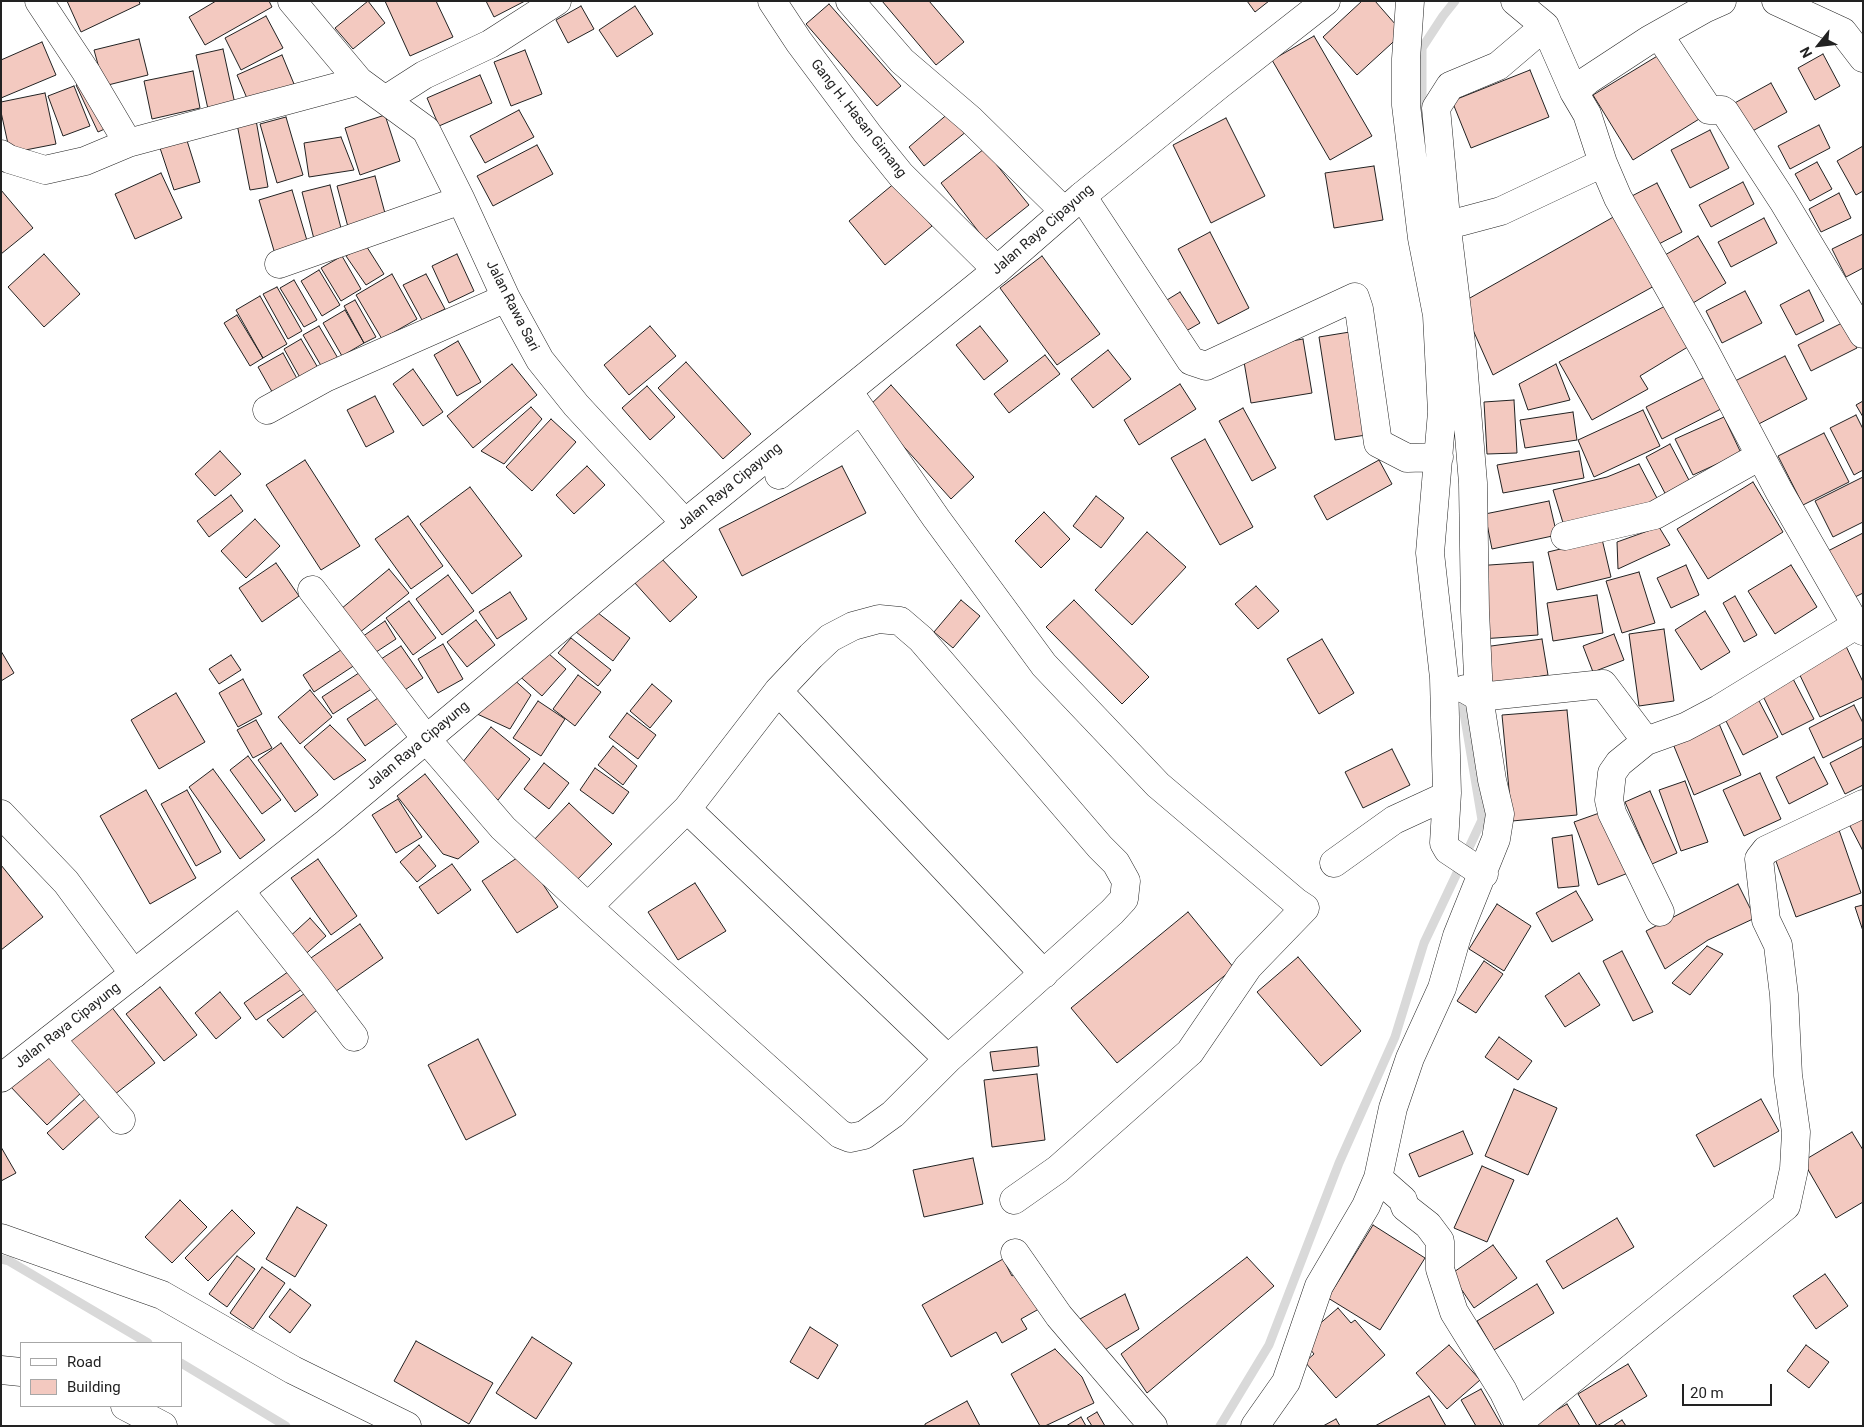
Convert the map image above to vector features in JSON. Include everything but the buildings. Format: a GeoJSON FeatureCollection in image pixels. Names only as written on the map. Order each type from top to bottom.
{"type":"FeatureCollection","features":[{"type":"Feature","properties":{"kind":"street"},"geometry":{"type":"LineString","coordinates":[[39,1],[86,72],[128,143]]}},
{"type":"Feature","properties":{"kind":"street","name":"Jalan Rawa Sari"},"geometry":{"type":"LineString","coordinates":[[292,1],[359,81],[426,130],[461,200],[506,298],[540,360],[576,406],[685,523]]}},
{"type":"Feature","properties":{"kind":"street"},"geometry":{"type":"LineString","coordinates":[[385,100],[424,75],[490,44],[557,1]]}},
{"type":"Feature","properties":{"kind":"street","name":"Gang H. Hasan Gimang"},"geometry":{"type":"LineString","coordinates":[[772,1],[799,42],[861,126],[901,175],[997,270]]}},
{"type":"Feature","properties":{"kind":"street"},"geometry":{"type":"LineString","coordinates":[[850,1],[902,61],[1073,203],[1191,361],[1206,366],[1355,297],[1359,309],[1378,443],[1407,458],[1438,457]]}},
{"type":"Feature","properties":{"kind":"street","name":"Jalan Raya Cipayung"},"geometry":{"type":"LineString","coordinates":[[1,1078],[51,1039],[128,966],[240,892],[427,740],[685,523],[813,434],[854,400],[1073,203],[1326,1]]}},
{"type":"Feature","properties":{"kind":"street"},"geometry":{"type":"LineString","coordinates":[[1255,1426],[1286,1382],[1319,1286],[1366,1206],[1378,1178],[1393,1108],[1404,1074],[1442,988],[1456,936],[1470,864],[1496,839],[1500,814],[1492,780],[1462,688],[1430,553],[1442,412],[1436,315],[1422,238],[1406,105],[1406,59],[1410,1]]}},
{"type":"Feature","properties":{"kind":"street"},"geometry":{"type":"LineString","coordinates":[[1515,1],[1545,26],[1574,92],[1587,114],[1618,198],[1706,353],[1760,456],[1859,628],[1685,727],[1646,741],[1619,763],[1612,773],[1610,785],[1609,800],[1612,813],[1660,912]]}},
{"type":"Feature","properties":{"kind":"street"},"geometry":{"type":"LineString","coordinates":[[1574,92],[1588,80],[1659,35],[1704,9],[1722,1]]}},
{"type":"Feature","properties":{"kind":"street"},"geometry":{"type":"LineString","coordinates":[[1776,1],[1843,32],[1863,58]]}},
{"type":"Feature","properties":{"kind":"street"},"geometry":{"type":"LineString","coordinates":[[1470,864],[1448,850],[1444,843],[1446,796],[1475,611],[1473,483],[1462,351],[1447,229],[1436,108],[1450,86],[1498,66],[1545,26]]}},
{"type":"Feature","properties":{"kind":"street"},"geometry":{"type":"LineString","coordinates":[[1659,35],[1709,110],[1722,110],[1726,112],[1783,200],[1863,334]]}},
{"type":"Feature","properties":{"kind":"street"},"geometry":{"type":"LineString","coordinates":[[1,154],[8,159],[45,170],[85,161],[128,143],[359,81]]}},
{"type":"Feature","properties":{"kind":"street"},"geometry":{"type":"LineString","coordinates":[[1447,229],[1456,223],[1501,211],[1604,163]]}},
{"type":"Feature","properties":{"kind":"street"},"geometry":{"type":"LineString","coordinates":[[279,264],[461,200]]}},
{"type":"Feature","properties":{"kind":"street"},"geometry":{"type":"LineString","coordinates":[[267,410],[325,378],[506,298]]}},
{"type":"Feature","properties":{"kind":"street"},"geometry":{"type":"LineString","coordinates":[[854,400],[936,518],[1044,665],[1158,785],[1305,908],[1248,967],[1190,1052],[1058,1169],[1014,1200]]}},
{"type":"Feature","properties":{"kind":"street"},"geometry":{"type":"LineString","coordinates":[[779,475],[813,434]]}},
{"type":"Feature","properties":{"kind":"street"},"geometry":{"type":"LineString","coordinates":[[1566,536],[1655,515],[1760,456]]}},
{"type":"Feature","properties":{"kind":"street"},"geometry":{"type":"LineString","coordinates":[[312,590],[427,740],[503,828],[588,907],[840,1134],[850,1138],[864,1135],[893,1114],[948,1059],[1112,912],[1124,899],[1126,881],[1116,863],[1100,847],[921,639],[900,621],[880,619],[853,626],[830,638],[778,691],[687,810],[588,907]]}},
{"type":"Feature","properties":{"kind":"street"},"geometry":{"type":"LineString","coordinates":[[1462,688],[1603,684],[1646,741]]}},
{"type":"Feature","properties":{"kind":"street"},"geometry":{"type":"LineString","coordinates":[[778,691],[1044,974]]}},
{"type":"Feature","properties":{"kind":"street"},"geometry":{"type":"LineString","coordinates":[[1334,863],[1394,820],[1446,796]]}},
{"type":"Feature","properties":{"kind":"street"},"geometry":{"type":"LineString","coordinates":[[1378,1178],[1428,1225],[1440,1241],[1440,1269],[1454,1312],[1487,1363],[1519,1424],[1786,1206],[1794,1169],[1796,1132],[1788,1076],[1784,994],[1778,945],[1766,920],[1759,859],[1766,850],[1863,804]]}},
{"type":"Feature","properties":{"kind":"street"},"geometry":{"type":"LineString","coordinates":[[687,810],[948,1059]]}},
{"type":"Feature","properties":{"kind":"street"},"geometry":{"type":"LineString","coordinates":[[1,814],[66,882],[128,966]]}},
{"type":"Feature","properties":{"kind":"street"},"geometry":{"type":"LineString","coordinates":[[240,892],[310,979],[354,1038]]}},
{"type":"Feature","properties":{"kind":"street"},"geometry":{"type":"LineString","coordinates":[[51,1039],[121,1120]]}},
{"type":"Feature","properties":{"kind":"street"},"geometry":{"type":"LineString","coordinates":[[1,1238],[162,1295],[293,1370],[407,1426]]}},
{"type":"Feature","properties":{"kind":"street"},"geometry":{"type":"LineString","coordinates":[[1015,1253],[1059,1316],[1153,1426]]}},
{"type":"Feature","properties":{"kind":"street"},"geometry":{"type":"LineString","coordinates":[[1,1370],[20,1372]]}},
{"type":"Feature","properties":{"kind":"street"},"geometry":{"type":"LineString","coordinates":[[127,1407],[163,1426]]}},
{"type":"Feature","properties":{"kind":"waterway"},"geometry":{"type":"LineString","coordinates":[[1424,118],[1422,48],[1455,1]]}},
{"type":"Feature","properties":{"kind":"waterway"},"geometry":{"type":"LineString","coordinates":[[1220,1426],[1269,1345],[1339,1163],[1395,1037],[1424,943],[1482,820],[1464,713],[1465,694]]}},
{"type":"Feature","properties":{"kind":"waterway"},"geometry":{"type":"LineString","coordinates":[[1,1259],[9,1261],[146,1342]]}},
{"type":"Feature","properties":{"kind":"waterway"},"geometry":{"type":"LineString","coordinates":[[182,1364],[286,1426]]}}]}
